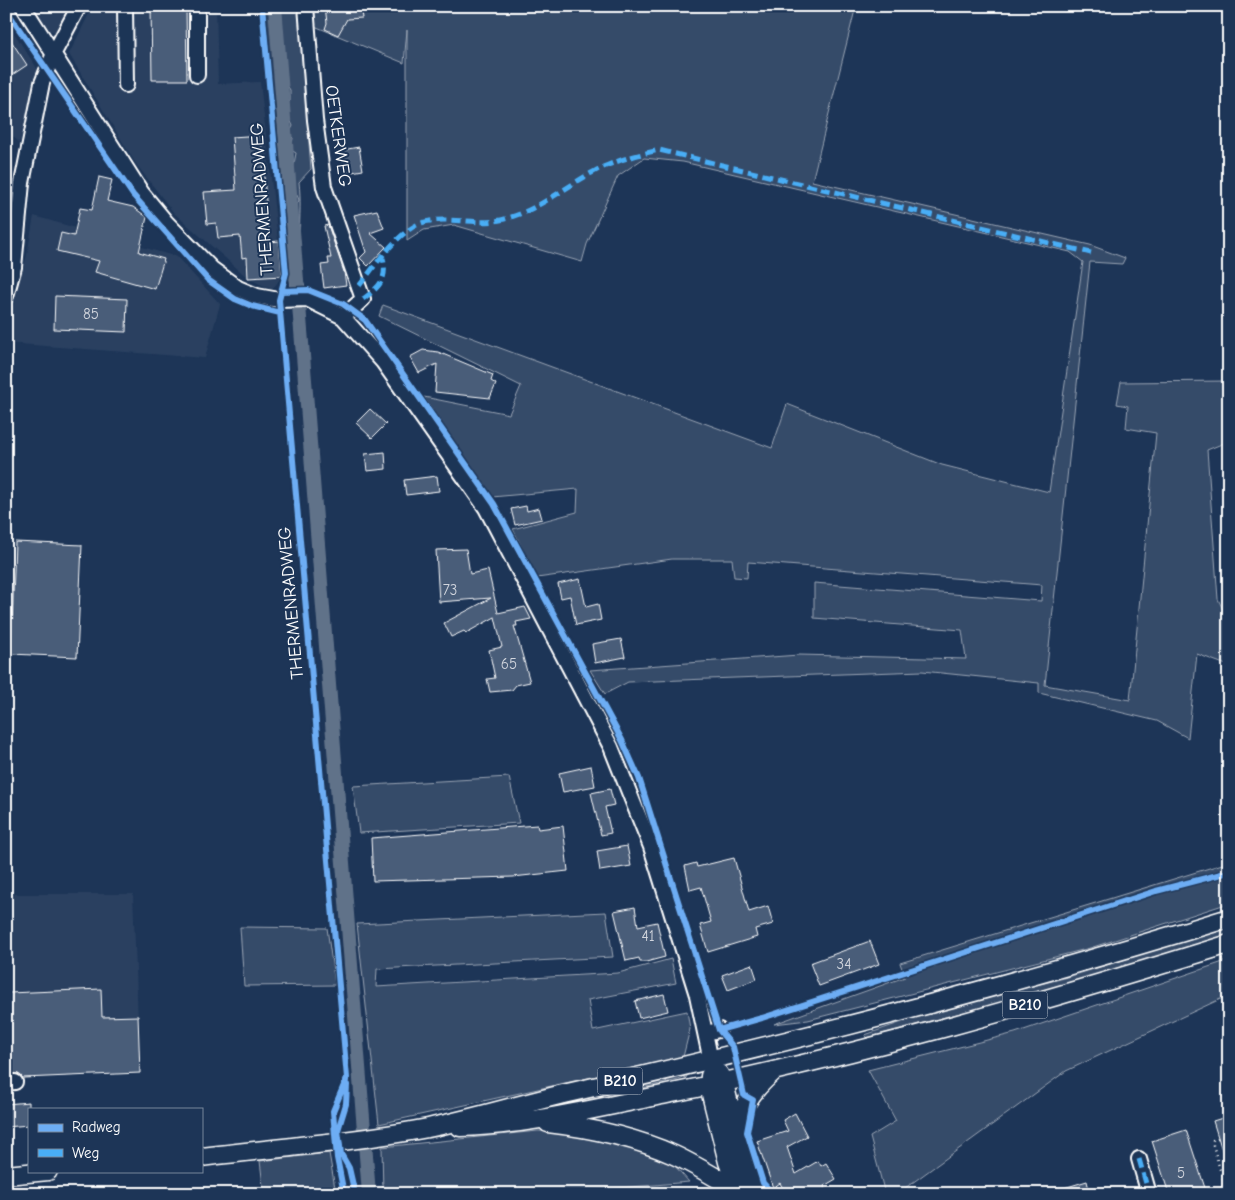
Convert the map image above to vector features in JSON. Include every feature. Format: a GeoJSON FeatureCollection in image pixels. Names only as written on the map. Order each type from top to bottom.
{"type":"FeatureCollection","features":[{"type":"Feature","properties":{"kind":"main road","name":"B210"},"geometry":{"type":"LineString","coordinates":[[202,1157],[376,1136],[429,1127],[528,1102],[711,1061],[1014,982],[1229,918]]}},
{"type":"Feature","properties":{"kind":"main road","name":"B210"},"geometry":{"type":"LineString","coordinates":[[429,1127],[479,1126],[533,1121],[775,1071],[1065,995],[1229,944]]}},
{"type":"Feature","properties":{"kind":"main road"},"geometry":{"type":"LineString","coordinates":[[711,1061],[717,1084],[738,1141],[748,1180],[746,1193]]}},
{"type":"Feature","properties":{"kind":"main road"},"geometry":{"type":"LineString","coordinates":[[738,1141],[739,1124],[748,1098],[775,1071]]}},
{"type":"Feature","properties":{"kind":"main road"},"geometry":{"type":"LineString","coordinates":[[717,1084],[728,1162],[746,1193]]}},
{"type":"Feature","properties":{"kind":"main road"},"geometry":{"type":"LineString","coordinates":[[533,1121],[578,1126],[614,1134],[653,1146],[746,1193]]}},
{"type":"Feature","properties":{"kind":"main road"},"geometry":{"type":"LineString","coordinates":[[6,1175],[38,1172]]}},
{"type":"Feature","properties":{"kind":"street"},"geometry":{"type":"LineString","coordinates":[[23,6],[142,193],[166,222],[212,269],[238,288],[257,296],[291,300],[307,299],[343,317],[382,362],[486,508],[611,747],[651,847],[697,995],[713,1031],[711,1061]]}},
{"type":"Feature","properties":{"kind":"street"},"geometry":{"type":"LineString","coordinates":[[6,296],[14,267],[22,183],[34,115],[42,83],[54,53],[79,6]]}},
{"type":"Feature","properties":{"kind":"street"},"geometry":{"type":"LineString","coordinates":[[125,6],[126,85]]}},
{"type":"Feature","properties":{"kind":"street"},"geometry":{"type":"LineString","coordinates":[[196,6],[197,75]]}},
{"type":"Feature","properties":{"kind":"street","name":"OETKERWEG"},"geometry":{"type":"LineString","coordinates":[[306,6],[315,120],[324,187],[363,299],[343,317]]}},
{"type":"Feature","properties":{"kind":"street"},"geometry":{"type":"LineString","coordinates":[[1139,1159],[1149,1194]]}},
{"type":"Feature","properties":{"kind":"path"},"geometry":{"type":"LineString","coordinates":[[1218,1138],[1213,1140],[1212,1145],[1227,1194]]}},
{"type":"Feature","properties":{"kind":"shaded area"},"geometry":{"type":"Polygon","coordinates":[[[32,6],[69,6],[59,34],[47,29],[32,6]]]}},
{"type":"Feature","properties":{"kind":"shaded area"},"geometry":{"type":"Polygon","coordinates":[[[93,6],[216,6],[218,84],[260,82],[282,276],[272,290],[248,278],[174,213],[136,164],[69,54],[93,6]]]}},
{"type":"Feature","properties":{"kind":"shaded area"},"geometry":{"type":"Polygon","coordinates":[[[263,6],[272,6],[279,83],[277,108],[281,114],[296,283],[299,282],[294,212],[299,200],[291,181],[296,153],[291,150],[293,138],[289,134],[293,126],[288,115],[287,103],[290,101],[290,90],[285,82],[278,6],[298,6],[311,169],[299,182],[300,195],[299,247],[305,287],[291,288],[263,6]]]}},
{"type":"Feature","properties":{"kind":"shaded area"},"geometry":{"type":"Polygon","coordinates":[[[311,6],[856,6],[812,181],[1090,245],[1125,258],[1122,264],[1090,262],[1045,685],[1130,700],[1156,433],[1126,428],[1128,406],[1117,404],[1121,382],[1229,381],[1229,441],[1207,450],[1218,599],[1229,622],[1229,666],[1197,654],[1188,738],[1157,721],[1039,693],[1039,683],[922,671],[628,682],[605,694],[590,670],[799,655],[966,659],[962,630],[814,618],[814,583],[1041,601],[1042,585],[748,562],[747,578],[734,577],[732,559],[672,559],[537,578],[513,529],[577,512],[578,489],[492,497],[424,397],[509,414],[521,386],[379,316],[383,305],[772,448],[787,404],[942,465],[1049,492],[1083,262],[1070,252],[683,162],[644,158],[618,176],[587,244],[582,262],[454,225],[424,230],[407,241],[407,30],[404,63],[312,25],[311,6]]]}},
{"type":"Feature","properties":{"kind":"shaded area"},"geometry":{"type":"Polygon","coordinates":[[[6,21],[40,73],[20,143],[6,130],[6,21]]]}},
{"type":"Feature","properties":{"kind":"shaded area"},"geometry":{"type":"Polygon","coordinates":[[[34,216],[177,257],[220,304],[205,358],[6,343],[6,330],[27,255],[34,216]]]}},
{"type":"Feature","properties":{"kind":"shaded area"},"geometry":{"type":"Polygon","coordinates":[[[509,777],[519,823],[359,833],[353,786],[509,777]]]}},
{"type":"Feature","properties":{"kind":"shaded area"},"geometry":{"type":"Polygon","coordinates":[[[1229,862],[1229,903],[1090,948],[808,1020],[774,1024],[905,977],[900,963],[1229,862]]]}},
{"type":"Feature","properties":{"kind":"shaded area"},"geometry":{"type":"Polygon","coordinates":[[[6,894],[133,894],[140,1073],[6,1079],[6,894]]]}},
{"type":"Feature","properties":{"kind":"shaded area"},"geometry":{"type":"Polygon","coordinates":[[[606,912],[613,957],[377,969],[376,987],[618,973],[671,959],[676,983],[588,1000],[593,1031],[687,1011],[690,1029],[683,1057],[379,1124],[357,924],[606,912]]]}},
{"type":"Feature","properties":{"kind":"shaded area"},"geometry":{"type":"Polygon","coordinates":[[[240,927],[327,928],[335,985],[244,986],[240,927]]]}},
{"type":"Feature","properties":{"kind":"shaded area"},"geometry":{"type":"Polygon","coordinates":[[[1229,927],[1229,936],[1051,989],[866,1038],[865,1035],[928,1013],[1068,977],[1229,927]]]}},
{"type":"Feature","properties":{"kind":"shaded area"},"geometry":{"type":"Polygon","coordinates":[[[1229,960],[1229,995],[1066,1071],[897,1194],[885,1194],[870,1137],[896,1121],[868,1070],[1015,1033],[1229,960]]]}},
{"type":"Feature","properties":{"kind":"shaded area"},"geometry":{"type":"Polygon","coordinates":[[[686,1074],[687,1077],[678,1080],[531,1113],[530,1110],[686,1074]]]}},
{"type":"Feature","properties":{"kind":"shaded area"},"geometry":{"type":"Polygon","coordinates":[[[538,1131],[580,1133],[668,1158],[689,1182],[550,1194],[383,1194],[382,1147],[538,1131]]]}},
{"type":"Feature","properties":{"kind":"shaded area"},"geometry":{"type":"Polygon","coordinates":[[[329,1153],[336,1194],[264,1194],[260,1161],[329,1153]]]}},
{"type":"Feature","properties":{"kind":"building"},"geometry":{"type":"Polygon","coordinates":[[[151,6],[186,6],[187,80],[152,80],[151,6]]]}},
{"type":"Feature","properties":{"kind":"building"},"geometry":{"type":"Polygon","coordinates":[[[325,6],[360,6],[362,18],[347,19],[338,35],[325,29],[327,23],[325,6]]]}},
{"type":"Feature","properties":{"kind":"building"},"geometry":{"type":"Polygon","coordinates":[[[6,33],[27,65],[6,79],[6,33]]]}},
{"type":"Feature","properties":{"kind":"building"},"geometry":{"type":"Polygon","coordinates":[[[261,135],[269,242],[279,241],[282,276],[248,278],[247,257],[242,258],[240,236],[218,238],[216,223],[207,224],[204,192],[236,190],[232,137],[261,135]]]}},
{"type":"Feature","properties":{"kind":"building"},"geometry":{"type":"Polygon","coordinates":[[[359,147],[363,170],[346,173],[342,150],[359,147]]]}},
{"type":"Feature","properties":{"kind":"building"},"geometry":{"type":"Polygon","coordinates":[[[99,177],[112,180],[107,201],[133,207],[147,217],[139,252],[164,259],[155,289],[95,272],[99,261],[57,251],[61,233],[74,236],[80,208],[92,210],[99,177]]]}},
{"type":"Feature","properties":{"kind":"building"},"geometry":{"type":"Polygon","coordinates":[[[377,210],[384,228],[370,233],[386,247],[368,266],[360,258],[366,252],[354,215],[377,210]]]}},
{"type":"Feature","properties":{"kind":"building"},"geometry":{"type":"Polygon","coordinates":[[[328,225],[344,272],[346,285],[324,288],[321,265],[329,264],[328,258],[331,258],[324,226],[328,225]]]}},
{"type":"Feature","properties":{"kind":"building"},"geometry":{"type":"Polygon","coordinates":[[[55,296],[127,299],[126,332],[54,329],[55,296]]]}},
{"type":"Feature","properties":{"kind":"building"},"geometry":{"type":"Polygon","coordinates":[[[423,350],[438,352],[493,375],[491,381],[496,384],[490,398],[435,392],[437,364],[419,373],[410,357],[423,350]]]}},
{"type":"Feature","properties":{"kind":"building"},"geometry":{"type":"Polygon","coordinates":[[[370,409],[386,424],[372,438],[356,423],[370,409]]]}},
{"type":"Feature","properties":{"kind":"building"},"geometry":{"type":"Polygon","coordinates":[[[385,452],[386,469],[367,471],[365,454],[385,452]]]}},
{"type":"Feature","properties":{"kind":"building"},"geometry":{"type":"Polygon","coordinates":[[[437,476],[439,491],[406,495],[404,480],[437,476]]]}},
{"type":"Feature","properties":{"kind":"building"},"geometry":{"type":"Polygon","coordinates":[[[526,506],[527,511],[539,508],[542,519],[515,525],[511,509],[526,506]]]}},
{"type":"Feature","properties":{"kind":"building"},"geometry":{"type":"Polygon","coordinates":[[[15,542],[82,545],[77,657],[11,654],[15,542]]]}},
{"type":"Feature","properties":{"kind":"building"},"geometry":{"type":"Polygon","coordinates":[[[466,549],[470,574],[488,570],[498,613],[525,607],[531,619],[516,622],[517,626],[514,626],[530,682],[516,685],[512,690],[490,692],[487,679],[495,678],[489,650],[502,647],[495,617],[466,633],[464,631],[451,637],[444,623],[491,598],[439,602],[436,550],[466,549]]]}},
{"type":"Feature","properties":{"kind":"building"},"geometry":{"type":"Polygon","coordinates":[[[580,579],[586,607],[598,604],[601,620],[576,625],[570,596],[561,598],[558,584],[580,579]]]}},
{"type":"Feature","properties":{"kind":"building"},"geometry":{"type":"Polygon","coordinates":[[[621,639],[625,657],[595,663],[592,644],[621,639]]]}},
{"type":"Feature","properties":{"kind":"building"},"geometry":{"type":"Polygon","coordinates":[[[591,766],[595,786],[563,792],[559,773],[591,766]]]}},
{"type":"Feature","properties":{"kind":"building"},"geometry":{"type":"Polygon","coordinates":[[[610,789],[614,805],[605,807],[611,833],[601,835],[591,793],[610,789]]]}},
{"type":"Feature","properties":{"kind":"building"},"geometry":{"type":"Polygon","coordinates":[[[537,825],[538,829],[563,826],[568,871],[513,877],[373,881],[371,838],[537,825]]]}},
{"type":"Feature","properties":{"kind":"building"},"geometry":{"type":"Polygon","coordinates":[[[627,846],[631,866],[600,871],[597,851],[627,846]]]}},
{"type":"Feature","properties":{"kind":"building"},"geometry":{"type":"Polygon","coordinates":[[[734,858],[749,912],[768,906],[773,924],[755,929],[757,937],[708,952],[700,925],[711,922],[701,887],[690,890],[685,866],[696,863],[697,867],[734,858]]]}},
{"type":"Feature","properties":{"kind":"building"},"geometry":{"type":"Polygon","coordinates":[[[635,907],[638,926],[657,922],[665,957],[646,962],[640,962],[639,958],[626,961],[614,911],[635,907]]]}},
{"type":"Feature","properties":{"kind":"building"},"geometry":{"type":"Polygon","coordinates":[[[870,941],[879,964],[819,986],[810,963],[870,941]]]}},
{"type":"Feature","properties":{"kind":"building"},"geometry":{"type":"Polygon","coordinates":[[[752,964],[757,979],[728,990],[722,975],[752,964]]]}},
{"type":"Feature","properties":{"kind":"building"},"geometry":{"type":"Polygon","coordinates":[[[101,989],[102,1017],[138,1016],[140,1073],[23,1078],[18,1074],[6,1074],[6,1013],[10,1013],[9,993],[101,989]]]}},
{"type":"Feature","properties":{"kind":"building"},"geometry":{"type":"Polygon","coordinates":[[[664,994],[668,1011],[639,1018],[635,1001],[664,994]]]}},
{"type":"Feature","properties":{"kind":"building"},"geometry":{"type":"Polygon","coordinates":[[[29,1102],[28,1125],[6,1127],[6,1104],[29,1102]]]}},
{"type":"Feature","properties":{"kind":"building"},"geometry":{"type":"Polygon","coordinates":[[[795,1113],[807,1136],[787,1147],[796,1174],[818,1161],[821,1166],[826,1163],[836,1179],[824,1186],[829,1194],[786,1194],[780,1183],[773,1188],[757,1141],[788,1131],[783,1120],[795,1113]]]}},
{"type":"Feature","properties":{"kind":"building"},"geometry":{"type":"Polygon","coordinates":[[[1229,1116],[1229,1162],[1226,1163],[1213,1121],[1229,1116]]]}},
{"type":"Feature","properties":{"kind":"building"},"geometry":{"type":"Polygon","coordinates":[[[1186,1130],[1205,1188],[1187,1194],[1169,1194],[1152,1141],[1186,1130]]]}},
{"type":"Feature","properties":{"kind":"building"},"geometry":{"type":"Polygon","coordinates":[[[1087,1181],[1090,1194],[1054,1194],[1054,1191],[1087,1181]]]}},
{"type":"Feature","properties":{"kind":"waterway"},"geometry":{"type":"LineString","coordinates":[[275,6],[369,1194]]}},
{"type":"Feature","properties":{"kind":"marked path"},"geometry":{"type":"LineString","coordinates":[[359,286],[384,254],[413,227],[431,221],[486,222],[509,218],[548,200],[605,166],[659,150],[1091,253]]}},
{"type":"Feature","properties":{"kind":"marked path"},"geometry":{"type":"LineString","coordinates":[[363,299],[374,291],[381,282],[384,272],[383,258]]}},
{"type":"Feature","properties":{"kind":"marked path"},"geometry":{"type":"LineString","coordinates":[[1139,1159],[1149,1194]]}},
{"type":"Feature","properties":{"kind":"marked path"},"geometry":{"type":"LineString","coordinates":[[731,1194],[739,1191]]}},
{"type":"Feature","properties":{"kind":"cycle path","name":"THERMENRADWEG"},"geometry":{"type":"LineString","coordinates":[[262,6],[286,273],[279,300],[347,1078],[333,1111],[337,1158],[344,1194]]}},
{"type":"Feature","properties":{"kind":"cycle path"},"geometry":{"type":"LineString","coordinates":[[6,10],[133,195],[208,280],[235,299],[252,306],[280,313]]}},
{"type":"Feature","properties":{"kind":"cycle path"},"geometry":{"type":"LineString","coordinates":[[281,291],[308,290],[343,304],[365,320],[494,504],[622,740],[639,778],[719,1030],[733,1047],[744,1095],[753,1100],[747,1132],[763,1183],[773,1194]]}},
{"type":"Feature","properties":{"kind":"cycle path"},"geometry":{"type":"LineString","coordinates":[[719,1030],[762,1018],[1156,891],[1229,872]]}},
{"type":"Feature","properties":{"kind":"cycle path"},"geometry":{"type":"LineString","coordinates":[[347,1085],[346,1104],[338,1130],[341,1154],[349,1168],[355,1194]]}}]}
